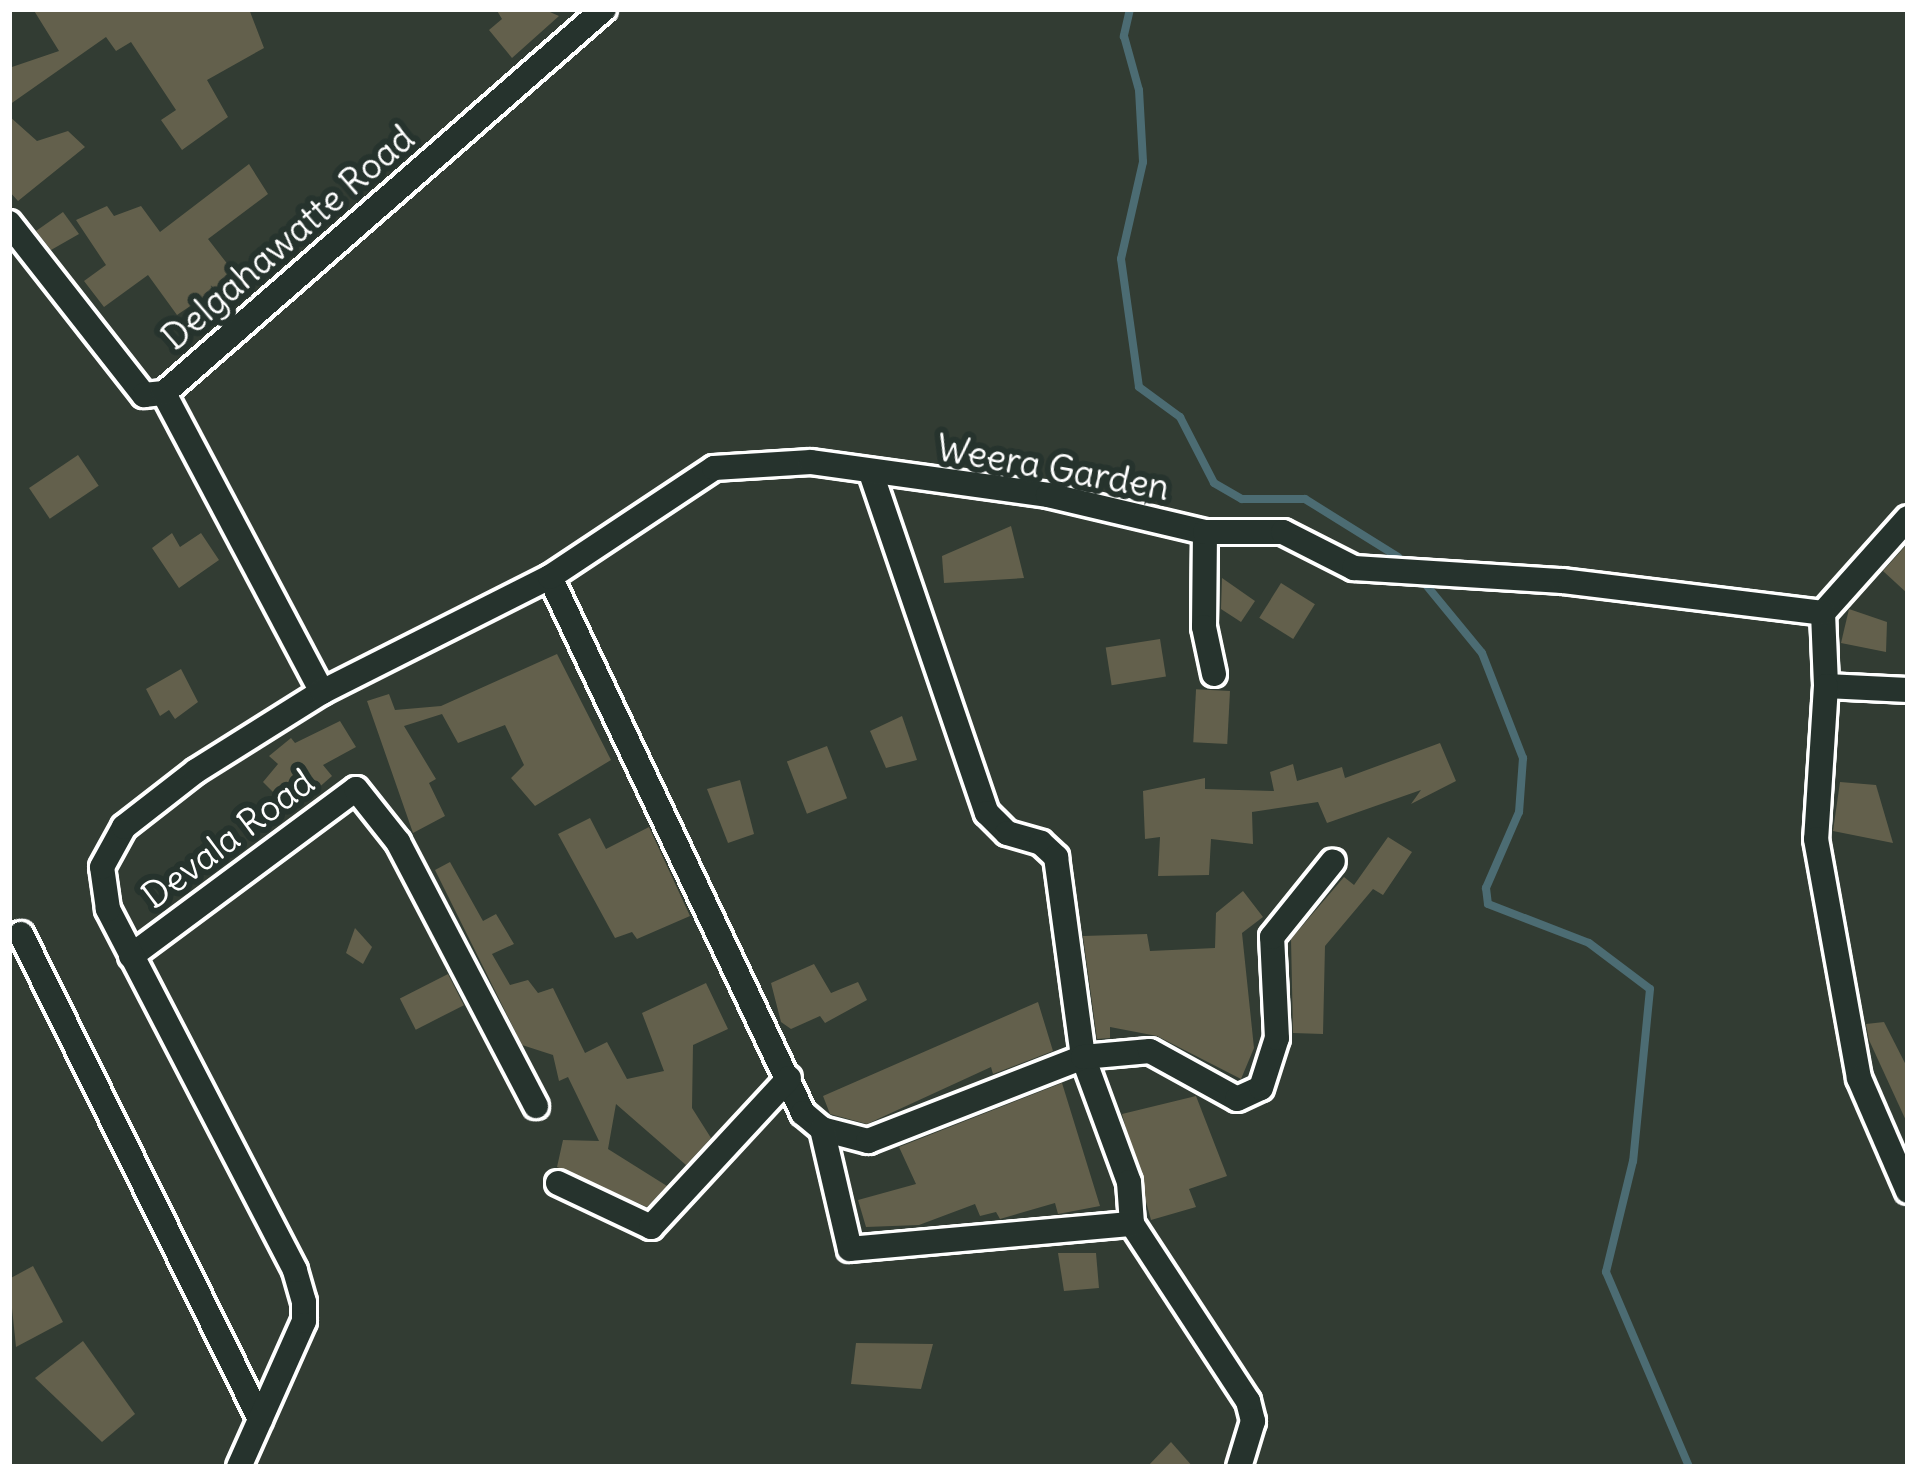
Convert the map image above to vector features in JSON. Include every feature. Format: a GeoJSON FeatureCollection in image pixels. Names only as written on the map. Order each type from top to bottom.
{"type":"FeatureCollection","features":[{"type":"Feature","properties":{"kind":"street","name":"Delgahawatte Road"},"geometry":{"type":"LineString","coordinates":[[322,692],[164,392],[604,9]]}},
{"type":"Feature","properties":{"kind":"street"},"geometry":{"type":"LineString","coordinates":[[9,223],[144,395],[164,392]]}},
{"type":"Feature","properties":{"kind":"street","name":"Weera Garden"},"geometry":{"type":"LineString","coordinates":[[131,956],[108,909],[102,867],[124,827],[196,771],[322,692],[550,577],[714,468],[811,462],[872,476],[1048,495],[1205,532],[1283,532],[1354,568],[1563,580],[1823,613]]}},
{"type":"Feature","properties":{"kind":"street"},"geometry":{"type":"LineString","coordinates":[[872,476],[987,813],[1006,833],[1041,843],[1056,856],[1083,1057],[1129,1182],[1132,1224],[1248,1401],[1253,1421],[1239,1467]]}},
{"type":"Feature","properties":{"kind":"street"},"geometry":{"type":"LineString","coordinates":[[1908,518],[1823,613],[1826,686],[1816,839],[1859,1078],[1908,1191]]}},
{"type":"Feature","properties":{"kind":"street"},"geometry":{"type":"LineString","coordinates":[[1205,532],[1204,627],[1214,674]]}},
{"type":"Feature","properties":{"kind":"street"},"geometry":{"type":"LineString","coordinates":[[550,577],[803,1112],[822,1129],[868,1141],[1083,1057],[1150,1051],[1237,1099],[1261,1088],[1277,1038],[1272,937],[1333,861]]}},
{"type":"Feature","properties":{"kind":"street"},"geometry":{"type":"LineString","coordinates":[[1826,686],[1908,690]]}},
{"type":"Feature","properties":{"kind":"street","name":"Devala Road"},"geometry":{"type":"LineString","coordinates":[[239,1467],[304,1321],[295,1270],[131,956],[356,789],[398,842],[536,1106]]}},
{"type":"Feature","properties":{"kind":"street"},"geometry":{"type":"LineString","coordinates":[[20,934],[260,1419]]}},
{"type":"Feature","properties":{"kind":"street"},"geometry":{"type":"LineString","coordinates":[[558,1183],[651,1228],[789,1078]]}},
{"type":"Feature","properties":{"kind":"street"},"geometry":{"type":"LineString","coordinates":[[822,1129],[850,1249],[1132,1224]]}},
{"type":"Feature","properties":{"kind":"building"},"geometry":{"type":"Polygon","coordinates":[[[33,9],[249,9],[264,48],[207,80],[228,117],[182,150],[161,120],[176,110],[131,42],[116,51],[106,37],[9,105],[9,68],[59,51],[33,9]]]}},
{"type":"Feature","properties":{"kind":"building"},"geometry":{"type":"Polygon","coordinates":[[[496,9],[543,9],[559,16],[512,58],[489,30],[502,19],[496,9]]]}},
{"type":"Feature","properties":{"kind":"building"},"geometry":{"type":"Polygon","coordinates":[[[9,116],[37,141],[68,131],[85,147],[18,201],[9,191],[9,116]]]}},
{"type":"Feature","properties":{"kind":"building"},"geometry":{"type":"Polygon","coordinates":[[[249,164],[268,194],[208,239],[236,275],[177,315],[148,275],[104,307],[84,281],[106,265],[76,220],[107,206],[114,216],[141,206],[160,232],[249,164]]]}},
{"type":"Feature","properties":{"kind":"building"},"geometry":{"type":"Polygon","coordinates":[[[63,212],[79,234],[51,250],[36,231],[63,212]]]}},
{"type":"Feature","properties":{"kind":"building"},"geometry":{"type":"Polygon","coordinates":[[[78,455],[99,486],[50,519],[29,488],[78,455]]]}},
{"type":"Feature","properties":{"kind":"building"},"geometry":{"type":"Polygon","coordinates":[[[1011,526],[1024,578],[944,583],[942,556],[1011,526]]]}},
{"type":"Feature","properties":{"kind":"building"},"geometry":{"type":"Polygon","coordinates":[[[172,533],[180,547],[201,533],[219,560],[179,588],[152,548],[172,533]]]}},
{"type":"Feature","properties":{"kind":"building"},"geometry":{"type":"Polygon","coordinates":[[[1908,543],[1908,594],[1883,571],[1908,543]]]}},
{"type":"Feature","properties":{"kind":"building"},"geometry":{"type":"Polygon","coordinates":[[[1222,578],[1255,601],[1241,622],[1221,609],[1222,578]]]}},
{"type":"Feature","properties":{"kind":"building"},"geometry":{"type":"Polygon","coordinates":[[[1281,583],[1315,604],[1293,639],[1259,618],[1281,583]]]}},
{"type":"Feature","properties":{"kind":"building"},"geometry":{"type":"Polygon","coordinates":[[[1849,609],[1887,622],[1886,652],[1841,643],[1849,609]]]}},
{"type":"Feature","properties":{"kind":"building"},"geometry":{"type":"Polygon","coordinates":[[[1160,639],[1166,677],[1112,685],[1106,648],[1160,639]]]}},
{"type":"Feature","properties":{"kind":"building"},"geometry":{"type":"Polygon","coordinates":[[[557,654],[611,760],[535,806],[511,778],[524,765],[505,725],[458,743],[442,714],[404,726],[436,779],[429,783],[445,816],[413,833],[367,701],[389,694],[395,710],[441,706],[557,654]]]}},
{"type":"Feature","properties":{"kind":"building"},"geometry":{"type":"Polygon","coordinates":[[[181,669],[198,702],[175,719],[169,710],[160,716],[146,689],[181,669]]]}},
{"type":"Feature","properties":{"kind":"building"},"geometry":{"type":"Polygon","coordinates":[[[1196,689],[1230,691],[1227,744],[1193,742],[1196,689]]]}},
{"type":"Feature","properties":{"kind":"building"},"geometry":{"type":"Polygon","coordinates":[[[902,716],[917,760],[886,768],[870,731],[902,716]]]}},
{"type":"Feature","properties":{"kind":"building"},"geometry":{"type":"Polygon","coordinates":[[[340,721],[356,747],[323,765],[332,776],[292,811],[263,782],[278,764],[269,756],[291,738],[295,743],[340,721]]]}},
{"type":"Feature","properties":{"kind":"building"},"geometry":{"type":"Polygon","coordinates":[[[1440,743],[1456,781],[1411,804],[1421,790],[1327,823],[1318,802],[1252,812],[1253,844],[1211,839],[1209,875],[1158,876],[1160,837],[1145,839],[1143,791],[1205,778],[1205,789],[1274,791],[1270,772],[1293,764],[1297,781],[1342,767],[1345,778],[1440,743]]]}},
{"type":"Feature","properties":{"kind":"building"},"geometry":{"type":"Polygon","coordinates":[[[827,746],[847,798],[807,814],[787,761],[827,746]]]}},
{"type":"Feature","properties":{"kind":"building"},"geometry":{"type":"Polygon","coordinates":[[[740,780],[754,834],[728,843],[707,789],[740,780]]]}},
{"type":"Feature","properties":{"kind":"building"},"geometry":{"type":"Polygon","coordinates":[[[1840,782],[1876,785],[1893,843],[1833,831],[1840,782]]]}},
{"type":"Feature","properties":{"kind":"building"},"geometry":{"type":"Polygon","coordinates":[[[590,818],[606,849],[649,827],[690,916],[637,939],[632,932],[615,938],[558,834],[590,818]]]}},
{"type":"Feature","properties":{"kind":"building"},"geometry":{"type":"Polygon","coordinates":[[[1388,837],[1412,852],[1383,895],[1373,889],[1325,946],[1323,1034],[1293,1033],[1291,939],[1344,877],[1354,885],[1388,837]]]}},
{"type":"Feature","properties":{"kind":"building"},"geometry":{"type":"Polygon","coordinates":[[[450,862],[483,921],[496,914],[514,944],[492,954],[510,985],[528,980],[538,993],[553,988],[585,1053],[607,1042],[627,1079],[664,1071],[642,1013],[706,983],[728,1029],[693,1045],[692,1108],[711,1138],[686,1165],[616,1104],[608,1149],[667,1186],[647,1207],[557,1167],[563,1140],[599,1141],[568,1077],[559,1081],[553,1055],[522,1045],[435,870],[450,862]]]}},
{"type":"Feature","properties":{"kind":"building"},"geometry":{"type":"Polygon","coordinates":[[[1243,891],[1263,917],[1242,933],[1254,1048],[1241,1079],[1157,1036],[1110,1027],[1110,1038],[1097,1039],[1083,936],[1147,934],[1150,951],[1215,948],[1216,913],[1243,891]]]}},
{"type":"Feature","properties":{"kind":"building"},"geometry":{"type":"Polygon","coordinates":[[[355,928],[372,947],[363,964],[346,953],[355,928]]]}},
{"type":"Feature","properties":{"kind":"building"},"geometry":{"type":"Polygon","coordinates":[[[814,964],[831,993],[858,982],[867,1000],[825,1023],[820,1016],[791,1029],[781,1022],[771,983],[814,964]]]}},
{"type":"Feature","properties":{"kind":"building"},"geometry":{"type":"Polygon","coordinates":[[[448,974],[464,1005],[416,1030],[400,999],[448,974]]]}},
{"type":"Feature","properties":{"kind":"building"},"geometry":{"type":"Polygon","coordinates":[[[1038,1002],[1053,1051],[993,1074],[991,1067],[867,1124],[830,1114],[823,1096],[1038,1002]]]}},
{"type":"Feature","properties":{"kind":"building"},"geometry":{"type":"Polygon","coordinates":[[[1884,1022],[1908,1069],[1908,1125],[1869,1040],[1866,1024],[1884,1022]]]}},
{"type":"Feature","properties":{"kind":"building"},"geometry":{"type":"Polygon","coordinates":[[[1062,1083],[1100,1206],[1058,1214],[1055,1203],[1000,1219],[996,1212],[980,1216],[975,1204],[919,1225],[866,1227],[858,1200],[916,1184],[899,1147],[1062,1083]]]}},
{"type":"Feature","properties":{"kind":"building"},"geometry":{"type":"Polygon","coordinates":[[[1196,1096],[1227,1176],[1189,1189],[1196,1207],[1151,1220],[1122,1114],[1196,1096]]]}},
{"type":"Feature","properties":{"kind":"building"},"geometry":{"type":"Polygon","coordinates":[[[1058,1253],[1096,1253],[1099,1288],[1064,1291],[1058,1253]]]}},
{"type":"Feature","properties":{"kind":"building"},"geometry":{"type":"Polygon","coordinates":[[[33,1266],[63,1322],[16,1347],[9,1279],[33,1266]]]}},
{"type":"Feature","properties":{"kind":"building"},"geometry":{"type":"Polygon","coordinates":[[[83,1341],[135,1414],[102,1442],[35,1378],[83,1341]]]}},
{"type":"Feature","properties":{"kind":"building"},"geometry":{"type":"Polygon","coordinates":[[[856,1343],[933,1344],[921,1389],[851,1384],[856,1343]]]}},
{"type":"Feature","properties":{"kind":"building"},"geometry":{"type":"Polygon","coordinates":[[[1171,1442],[1193,1467],[1147,1467],[1171,1442]]]}},
{"type":"Feature","properties":{"kind":"waterway"},"geometry":{"type":"LineString","coordinates":[[1130,9],[1124,36],[1139,90],[1143,162],[1121,259],[1139,387],[1180,417],[1214,483],[1242,499],[1305,499],[1398,557]]}},
{"type":"Feature","properties":{"kind":"waterway"},"geometry":{"type":"LineString","coordinates":[[1422,580],[1482,653],[1523,758],[1519,812],[1486,888],[1488,904],[1589,943],[1650,989],[1633,1161],[1606,1272],[1689,1467]]}}]}
